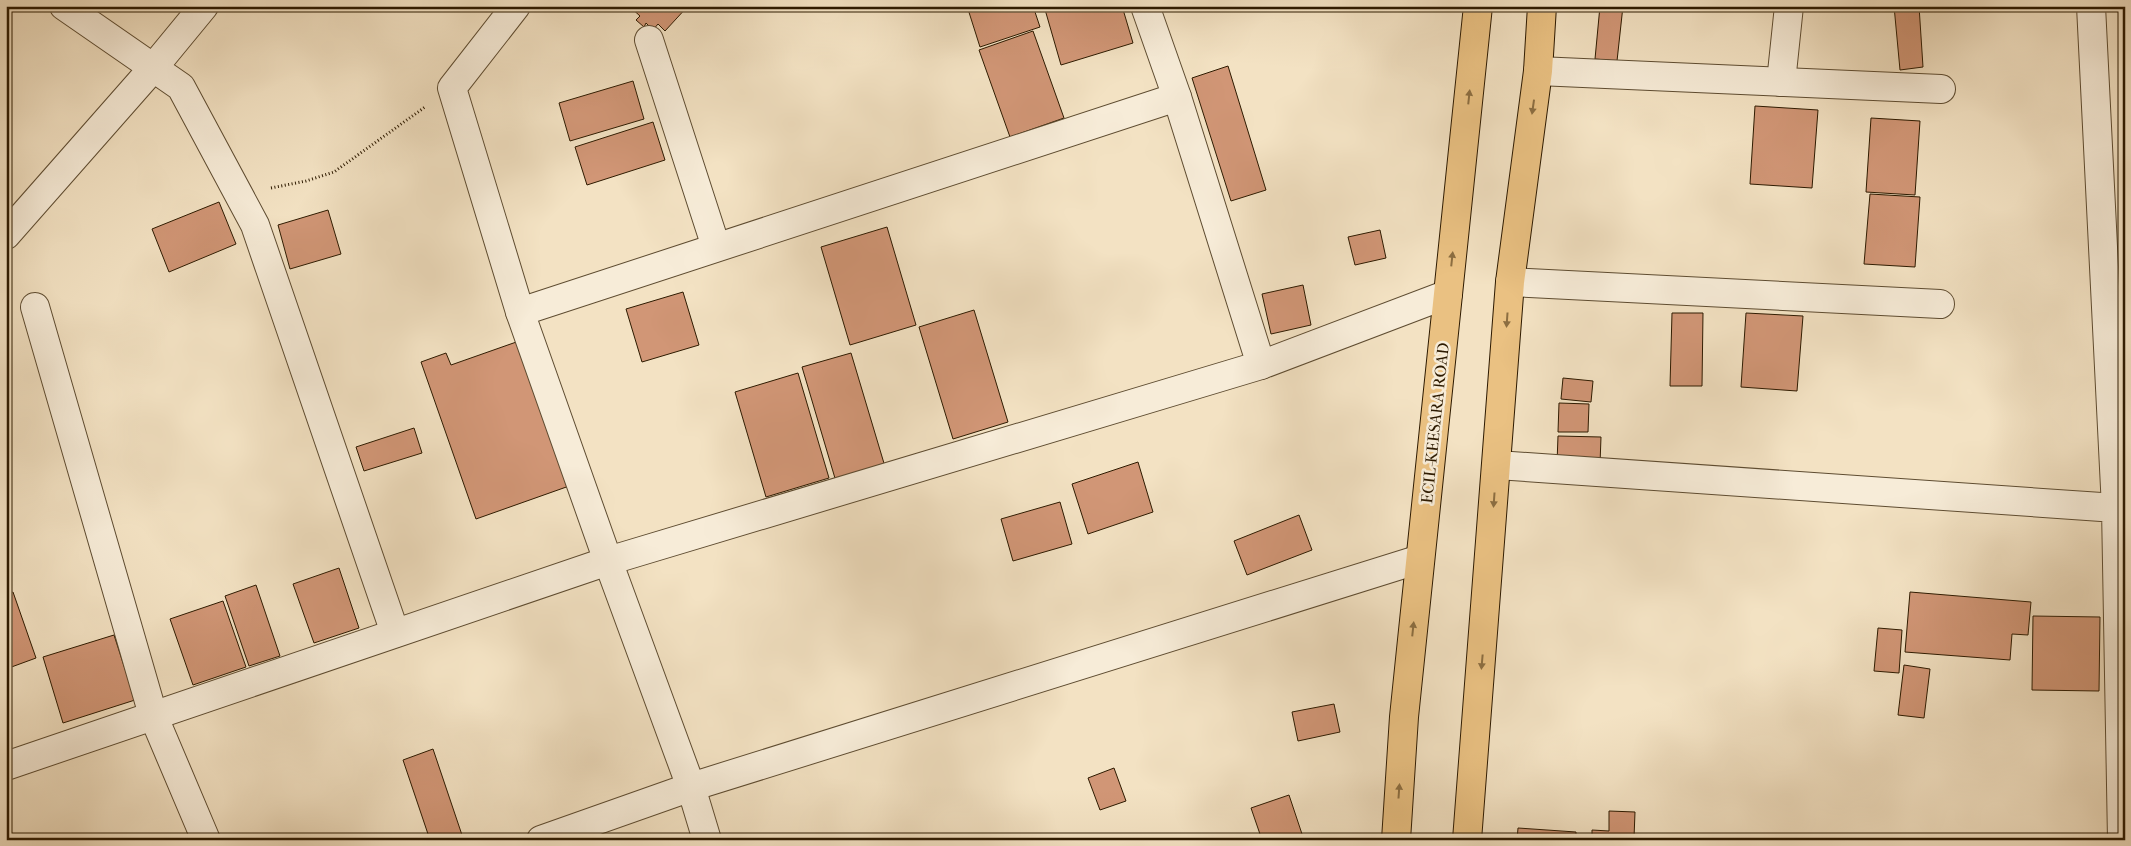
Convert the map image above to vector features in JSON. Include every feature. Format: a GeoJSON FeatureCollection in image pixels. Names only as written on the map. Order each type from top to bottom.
{"type":"FeatureCollection","features":[{"type":"Feature","properties":{"kind":"main road","name":"ECIL-KEESARA ROAD"},"geometry":{"type":"LineString","coordinates":[[1396,840],[1404,717],[1478,6]]}},
{"type":"Feature","properties":{"kind":"main road"},"geometry":{"type":"LineString","coordinates":[[1467,840],[1510,282],[1538,71],[1542,6]]}},
{"type":"Feature","properties":{"kind":"street"},"geometry":{"type":"LineString","coordinates":[[64,6],[181,87],[239,193],[255,225],[396,633]]}},
{"type":"Feature","properties":{"kind":"street"},"geometry":{"type":"LineString","coordinates":[[6,235],[153,68],[204,6]]}},
{"type":"Feature","properties":{"kind":"street"},"geometry":{"type":"LineString","coordinates":[[516,6],[452,88],[520,312],[608,561],[691,787],[706,840]]}},
{"type":"Feature","properties":{"kind":"street"},"geometry":{"type":"LineString","coordinates":[[1145,6],[1177,97],[1261,365]]}},
{"type":"Feature","properties":{"kind":"street"},"geometry":{"type":"LineString","coordinates":[[1781,82],[1789,6]]}},
{"type":"Feature","properties":{"kind":"street"},"geometry":{"type":"LineString","coordinates":[[2091,6],[2116,327],[2116,508],[2122,840]]}},
{"type":"Feature","properties":{"kind":"street"},"geometry":{"type":"LineString","coordinates":[[649,40],[716,247]]}},
{"type":"Feature","properties":{"kind":"street"},"geometry":{"type":"LineString","coordinates":[[1538,71],[1941,89]]}},
{"type":"Feature","properties":{"kind":"street"},"geometry":{"type":"LineString","coordinates":[[520,312],[1177,97]]}},
{"type":"Feature","properties":{"kind":"street"},"geometry":{"type":"LineString","coordinates":[[1510,282],[1940,304]]}},
{"type":"Feature","properties":{"kind":"street"},"geometry":{"type":"LineString","coordinates":[[6,766],[608,561],[1261,365],[1448,294]]}},
{"type":"Feature","properties":{"kind":"street"},"geometry":{"type":"LineString","coordinates":[[35,307],[154,715],[206,840]]}},
{"type":"Feature","properties":{"kind":"street"},"geometry":{"type":"LineString","coordinates":[[1497,465],[2116,508]]}},
{"type":"Feature","properties":{"kind":"street"},"geometry":{"type":"LineString","coordinates":[[541,840],[691,787],[1420,559]]}},
{"type":"Feature","properties":{"kind":"path"},"geometry":{"type":"LineString","coordinates":[[239,193],[306,182],[334,172],[452,88]]}},
{"type":"Feature","properties":{"kind":"building"},"geometry":{"type":"Polygon","coordinates":[[[622,6],[688,6],[665,31],[658,24],[653,30],[646,23],[644,27],[636,20],[640,16],[630,7],[627,11],[622,6]]]}},
{"type":"Feature","properties":{"kind":"building"},"geometry":{"type":"Polygon","coordinates":[[[967,6],[1033,6],[1040,27],[980,47],[967,6]]]}},
{"type":"Feature","properties":{"kind":"building"},"geometry":{"type":"Polygon","coordinates":[[[1044,6],[1122,6],[1133,43],[1061,65],[1044,6]]]}},
{"type":"Feature","properties":{"kind":"building"},"geometry":{"type":"Polygon","coordinates":[[[1600,6],[1623,6],[1617,61],[1595,59],[1600,6]]]}},
{"type":"Feature","properties":{"kind":"building"},"geometry":{"type":"Polygon","coordinates":[[[1894,6],[1919,6],[1923,67],[1900,70],[1894,6]]]}},
{"type":"Feature","properties":{"kind":"building"},"geometry":{"type":"Polygon","coordinates":[[[1033,31],[1064,118],[1010,137],[979,50],[1033,31]]]}},
{"type":"Feature","properties":{"kind":"building"},"geometry":{"type":"Polygon","coordinates":[[[1228,66],[1266,190],[1231,201],[1192,78],[1228,66]]]}},
{"type":"Feature","properties":{"kind":"building"},"geometry":{"type":"Polygon","coordinates":[[[633,81],[644,119],[570,141],[559,103],[633,81]]]}},
{"type":"Feature","properties":{"kind":"building"},"geometry":{"type":"Polygon","coordinates":[[[1755,106],[1818,110],[1812,188],[1750,184],[1755,106]]]}},
{"type":"Feature","properties":{"kind":"building"},"geometry":{"type":"Polygon","coordinates":[[[1871,118],[1920,121],[1915,195],[1866,192],[1871,118]]]}},
{"type":"Feature","properties":{"kind":"building"},"geometry":{"type":"Polygon","coordinates":[[[653,122],[665,160],[587,185],[575,147],[653,122]]]}},
{"type":"Feature","properties":{"kind":"building"},"geometry":{"type":"Polygon","coordinates":[[[1870,194],[1920,197],[1915,267],[1864,264],[1870,194]]]}},
{"type":"Feature","properties":{"kind":"building"},"geometry":{"type":"Polygon","coordinates":[[[219,202],[236,244],[169,272],[152,229],[219,202]]]}},
{"type":"Feature","properties":{"kind":"building"},"geometry":{"type":"Polygon","coordinates":[[[328,210],[341,254],[290,269],[278,225],[328,210]]]}},
{"type":"Feature","properties":{"kind":"building"},"geometry":{"type":"Polygon","coordinates":[[[887,227],[916,325],[850,345],[821,247],[887,227]]]}},
{"type":"Feature","properties":{"kind":"building"},"geometry":{"type":"Polygon","coordinates":[[[1380,230],[1386,258],[1355,265],[1348,237],[1380,230]]]}},
{"type":"Feature","properties":{"kind":"building"},"geometry":{"type":"Polygon","coordinates":[[[1303,285],[1311,325],[1271,334],[1262,294],[1303,285]]]}},
{"type":"Feature","properties":{"kind":"building"},"geometry":{"type":"Polygon","coordinates":[[[683,292],[699,345],[642,362],[626,309],[683,292]]]}},
{"type":"Feature","properties":{"kind":"building"},"geometry":{"type":"Polygon","coordinates":[[[974,310],[1008,422],[953,439],[919,327],[974,310]]]}},
{"type":"Feature","properties":{"kind":"building"},"geometry":{"type":"Polygon","coordinates":[[[1672,313],[1703,313],[1702,386],[1670,386],[1672,313]]]}},
{"type":"Feature","properties":{"kind":"building"},"geometry":{"type":"Polygon","coordinates":[[[1746,313],[1803,316],[1797,391],[1741,387],[1746,313]]]}},
{"type":"Feature","properties":{"kind":"building"},"geometry":{"type":"Polygon","coordinates":[[[522,340],[572,485],[476,519],[421,362],[446,353],[451,365],[522,340]]]}},
{"type":"Feature","properties":{"kind":"building"},"geometry":{"type":"Polygon","coordinates":[[[851,353],[886,470],[837,485],[802,367],[851,353]]]}},
{"type":"Feature","properties":{"kind":"building"},"geometry":{"type":"Polygon","coordinates":[[[798,373],[829,478],[766,497],[735,392],[798,373]]]}},
{"type":"Feature","properties":{"kind":"building"},"geometry":{"type":"Polygon","coordinates":[[[1563,378],[1593,381],[1591,402],[1561,399],[1563,378]]]}},
{"type":"Feature","properties":{"kind":"building"},"geometry":{"type":"Polygon","coordinates":[[[1559,403],[1589,404],[1588,432],[1558,432],[1559,403]]]}},
{"type":"Feature","properties":{"kind":"building"},"geometry":{"type":"Polygon","coordinates":[[[414,428],[422,453],[364,471],[356,447],[414,428]]]}},
{"type":"Feature","properties":{"kind":"building"},"geometry":{"type":"Polygon","coordinates":[[[1558,436],[1601,437],[1600,464],[1557,463],[1558,436]]]}},
{"type":"Feature","properties":{"kind":"building"},"geometry":{"type":"Polygon","coordinates":[[[1138,462],[1153,512],[1088,534],[1072,484],[1138,462]]]}},
{"type":"Feature","properties":{"kind":"building"},"geometry":{"type":"Polygon","coordinates":[[[1060,502],[1072,544],[1013,561],[1001,519],[1060,502]]]}},
{"type":"Feature","properties":{"kind":"building"},"geometry":{"type":"Polygon","coordinates":[[[1299,515],[1312,550],[1247,575],[1234,541],[1299,515]]]}},
{"type":"Feature","properties":{"kind":"building"},"geometry":{"type":"Polygon","coordinates":[[[339,568],[359,628],[314,643],[293,584],[339,568]]]}},
{"type":"Feature","properties":{"kind":"building"},"geometry":{"type":"Polygon","coordinates":[[[256,585],[280,656],[249,666],[225,596],[256,585]]]}},
{"type":"Feature","properties":{"kind":"building"},"geometry":{"type":"Polygon","coordinates":[[[13,592],[36,658],[6,669],[6,595],[13,592]]]}},
{"type":"Feature","properties":{"kind":"building"},"geometry":{"type":"Polygon","coordinates":[[[1910,592],[2031,602],[2028,635],[2012,634],[2010,660],[1905,652],[1910,592]]]}},
{"type":"Feature","properties":{"kind":"building"},"geometry":{"type":"Polygon","coordinates":[[[223,601],[246,667],[193,685],[170,619],[223,601]]]}},
{"type":"Feature","properties":{"kind":"building"},"geometry":{"type":"Polygon","coordinates":[[[2033,616],[2100,617],[2099,691],[2032,690],[2033,616]]]}},
{"type":"Feature","properties":{"kind":"building"},"geometry":{"type":"Polygon","coordinates":[[[1878,628],[1902,630],[1899,673],[1874,671],[1878,628]]]}},
{"type":"Feature","properties":{"kind":"building"},"geometry":{"type":"Polygon","coordinates":[[[114,635],[135,700],[63,723],[43,657],[114,635]]]}},
{"type":"Feature","properties":{"kind":"building"},"geometry":{"type":"Polygon","coordinates":[[[1904,665],[1930,669],[1924,718],[1898,715],[1904,665]]]}},
{"type":"Feature","properties":{"kind":"building"},"geometry":{"type":"Polygon","coordinates":[[[1334,704],[1340,732],[1298,741],[1292,712],[1334,704]]]}},
{"type":"Feature","properties":{"kind":"building"},"geometry":{"type":"Polygon","coordinates":[[[433,749],[462,835],[448,840],[430,840],[403,760],[433,749]]]}},
{"type":"Feature","properties":{"kind":"building"},"geometry":{"type":"Polygon","coordinates":[[[1114,768],[1126,801],[1100,810],[1088,778],[1114,768]]]}},
{"type":"Feature","properties":{"kind":"building"},"geometry":{"type":"Polygon","coordinates":[[[1289,795],[1304,840],[1262,840],[1251,808],[1289,795]]]}},
{"type":"Feature","properties":{"kind":"building"},"geometry":{"type":"Polygon","coordinates":[[[1609,811],[1635,812],[1634,838],[1703,840],[1592,840],[1592,830],[1609,831],[1609,811]]]}},
{"type":"Feature","properties":{"kind":"building"},"geometry":{"type":"Polygon","coordinates":[[[1518,828],[1576,832],[1576,840],[1517,840],[1518,828]]]}}]}
